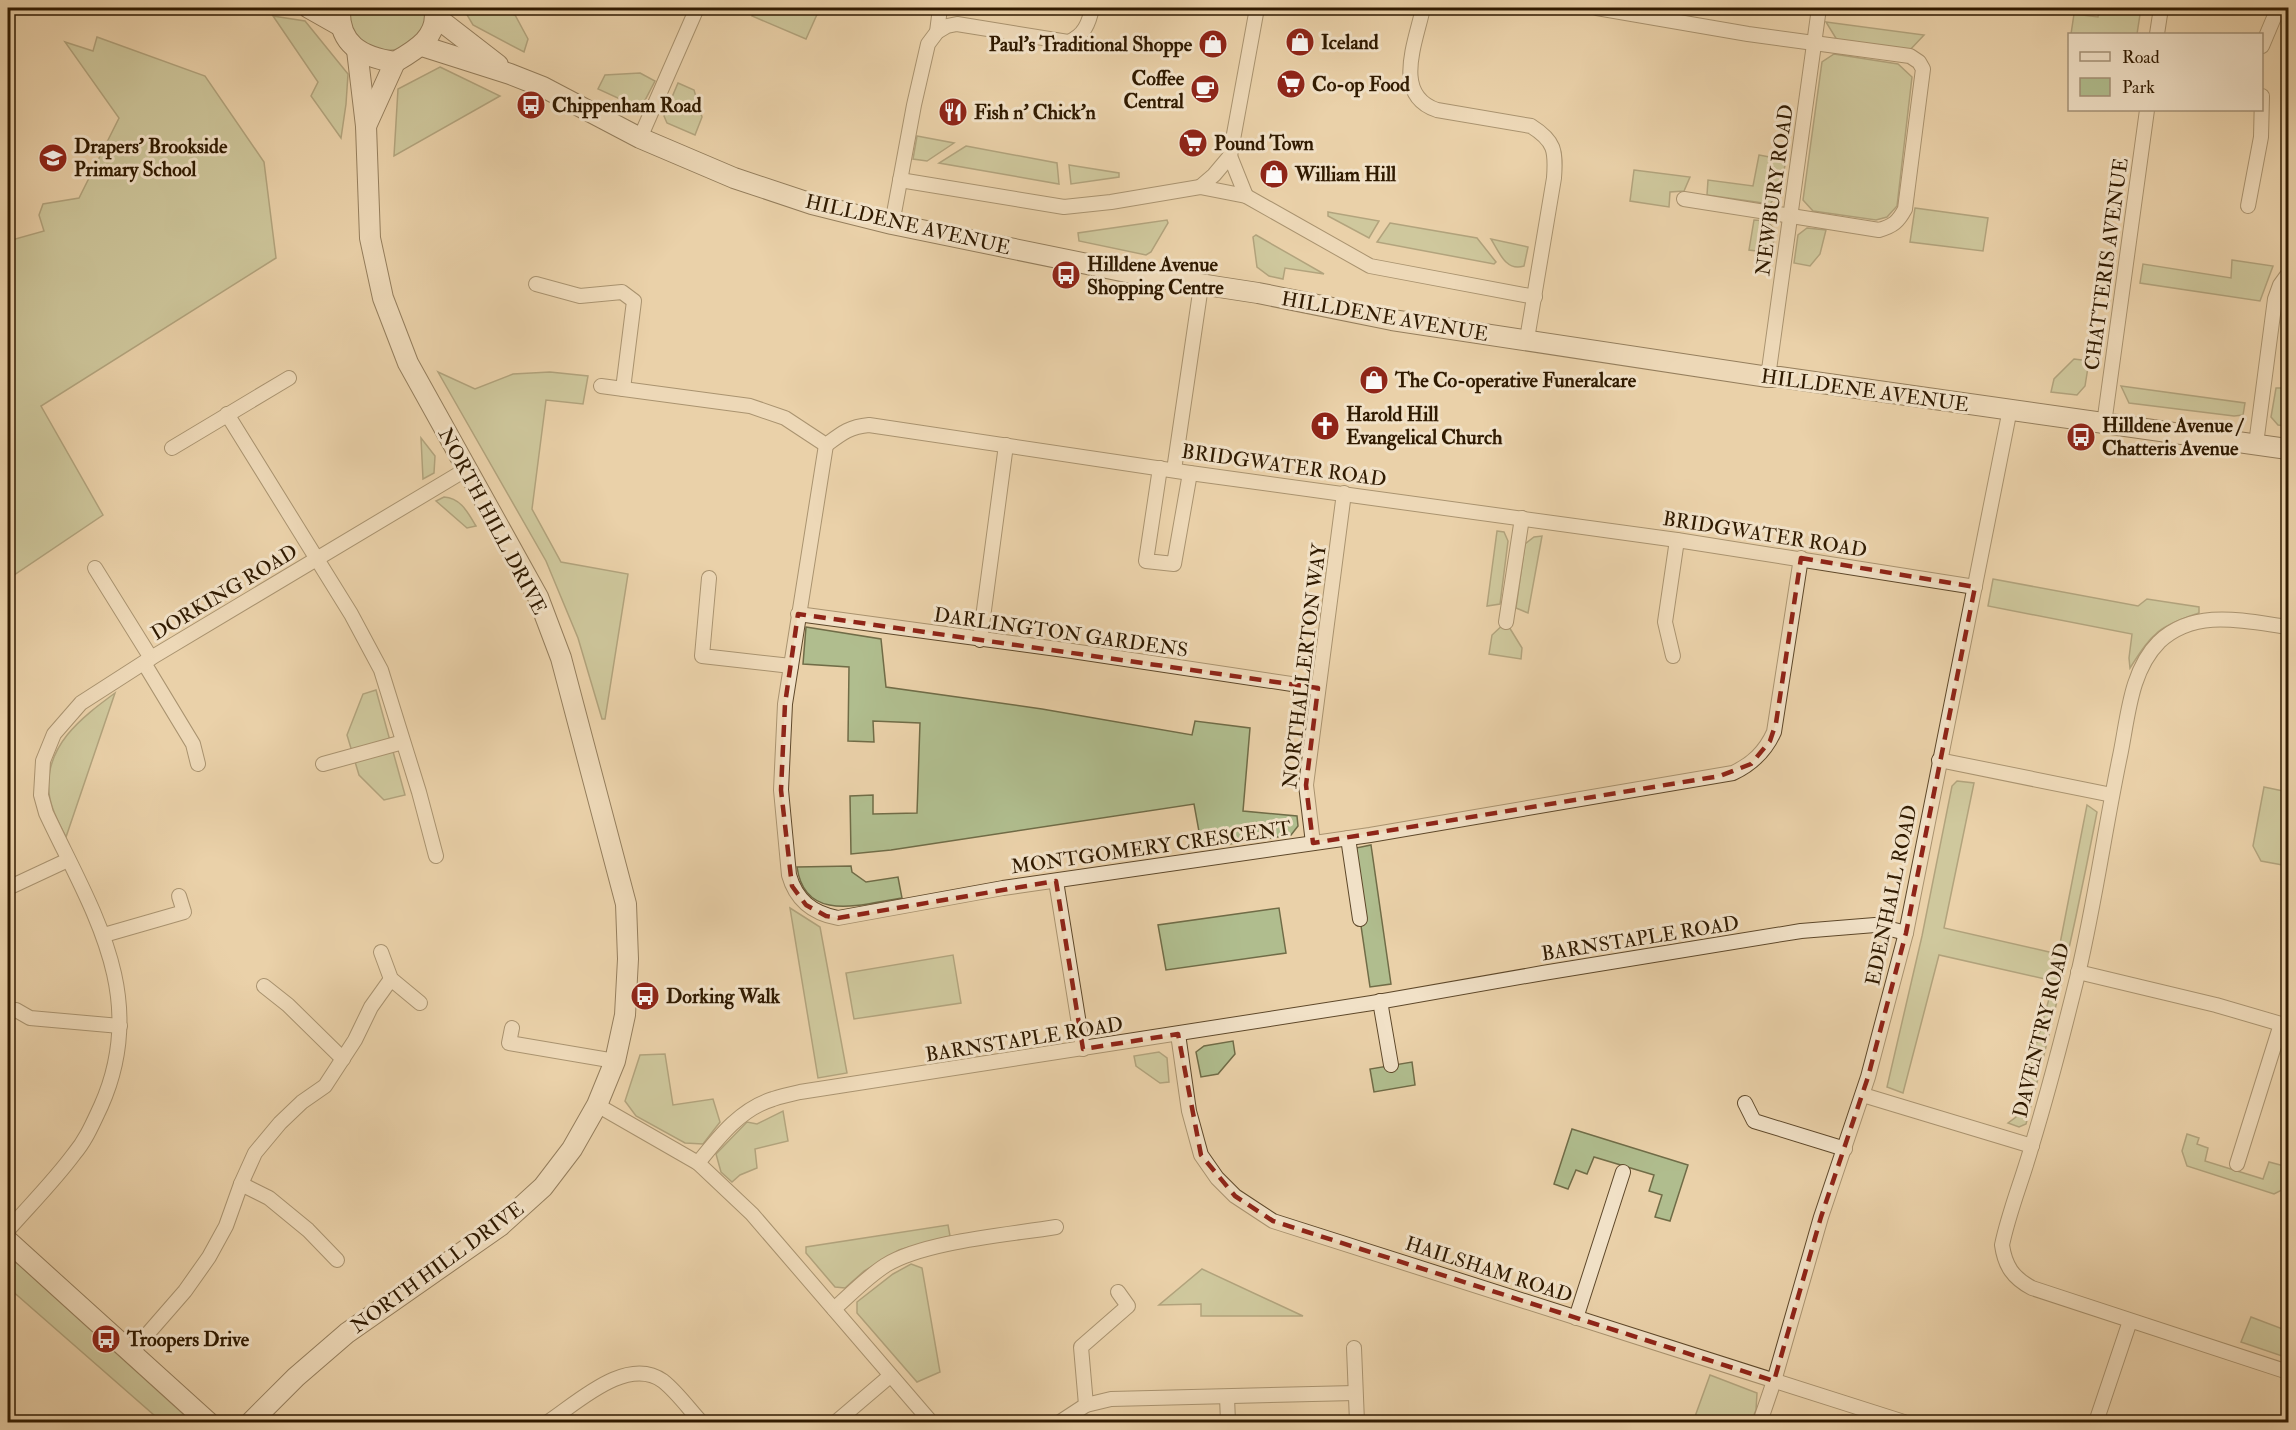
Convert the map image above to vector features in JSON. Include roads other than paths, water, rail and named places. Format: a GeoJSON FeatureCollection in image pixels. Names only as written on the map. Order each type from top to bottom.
{"type":"FeatureCollection","features":[{"type":"Feature","properties":{"kind":"street"},"geometry":{"type":"LineString","coordinates":[[309,8],[339,16],[346,38],[357,50],[377,60],[395,63],[422,46],[433,29],[435,12]]}},
{"type":"Feature","properties":{"kind":"street"},"geometry":{"type":"LineString","coordinates":[[640,138],[697,8]]}},
{"type":"Feature","properties":{"kind":"street"},"geometry":{"type":"LineString","coordinates":[[937,32],[940,8]]}},
{"type":"Feature","properties":{"kind":"street"},"geometry":{"type":"LineString","coordinates":[[892,225],[928,44],[937,32],[947,26],[957,24],[1068,42],[1080,36],[1088,25],[1092,8]]}},
{"type":"Feature","properties":{"kind":"street"},"geometry":{"type":"LineString","coordinates":[[1200,188],[1230,156],[1257,8]]}},
{"type":"Feature","properties":{"kind":"street"},"geometry":{"type":"LineString","coordinates":[[1423,8],[1410,71],[1411,89],[1418,100],[1437,110],[1531,126],[1544,134],[1553,145],[1554,178],[1527,339]]}},
{"type":"Feature","properties":{"kind":"street"},"geometry":{"type":"LineString","coordinates":[[1597,8],[1910,56],[1919,62],[1923,69],[1905,209],[1893,226],[1879,230],[1684,199]]}},
{"type":"Feature","properties":{"kind":"street","name":"NEWBURY ROAD"},"geometry":{"type":"LineString","coordinates":[[1768,377],[1819,8]]}},
{"type":"Feature","properties":{"kind":"street"},"geometry":{"type":"LineString","coordinates":[[2157,33],[2161,8]]}},
{"type":"Feature","properties":{"kind":"street"},"geometry":{"type":"LineString","coordinates":[[2263,44],[2278,8]]}},
{"type":"Feature","properties":{"kind":"street","name":"HILLDENE AVENUE"},"geometry":{"type":"LineString","coordinates":[[435,12],[510,74]]}},
{"type":"Feature","properties":{"kind":"street","name":"HILLDENE AVENUE"},"geometry":{"type":"LineString","coordinates":[[422,46],[543,87],[640,138],[734,178],[813,204],[892,225],[1201,286],[1258,293],[1392,320],[1768,377],[1791,378],[2289,449]]}},
{"type":"Feature","properties":{"kind":"street","name":"NORTH HILL DRIVE"},"geometry":{"type":"LineString","coordinates":[[251,1422],[296,1377],[347,1333],[500,1227],[543,1186],[572,1149],[597,1105],[615,1061],[625,1015],[628,959],[626,904],[561,658],[537,597],[408,363],[383,298],[370,238],[366,126],[357,50]]}},
{"type":"Feature","properties":{"kind":"street","name":"NORTH HILL DRIVE"},"geometry":{"type":"LineString","coordinates":[[366,126],[395,63]]}},
{"type":"Feature","properties":{"kind":"street","name":"CHATTERIS AVENUE"},"geometry":{"type":"LineString","coordinates":[[2104,424],[2147,111]]}},
{"type":"Feature","properties":{"kind":"street"},"geometry":{"type":"LineString","coordinates":[[2248,206],[2261,137],[2262,111]]}},
{"type":"Feature","properties":{"kind":"street"},"geometry":{"type":"LineString","coordinates":[[1230,156],[1246,196]]}},
{"type":"Feature","properties":{"kind":"street"},"geometry":{"type":"LineString","coordinates":[[900,180],[1064,207],[1200,188],[1246,196],[1371,266],[1535,297]]}},
{"type":"Feature","properties":{"kind":"street"},"geometry":{"type":"LineString","coordinates":[[2256,444],[2275,299],[2280,285],[2289,274]]}},
{"type":"Feature","properties":{"kind":"street"},"geometry":{"type":"LineString","coordinates":[[536,284],[580,296],[622,292],[634,301],[622,389]]}},
{"type":"Feature","properties":{"kind":"street"},"geometry":{"type":"LineString","coordinates":[[1174,470],[1201,286]]}},
{"type":"Feature","properties":{"kind":"street"},"geometry":{"type":"LineString","coordinates":[[171,448],[289,378]]}},
{"type":"Feature","properties":{"kind":"street"},"geometry":{"type":"LineString","coordinates":[[601,386],[750,406],[785,418],[826,445]]}},
{"type":"Feature","properties":{"kind":"street","name":"EDENHALL ROAD"},"geometry":{"type":"LineString","coordinates":[[1760,1422],[1821,1217],[1863,1095],[1906,933],[2010,409]]}},
{"type":"Feature","properties":{"kind":"street","name":"DORKING ROAD"},"geometry":{"type":"LineString","coordinates":[[227,414],[316,559]]}},
{"type":"Feature","properties":{"kind":"street","name":"BRIDGWATER ROAD"},"geometry":{"type":"LineString","coordinates":[[826,445],[842,432],[854,427],[869,426],[1677,540],[1975,586]]}},
{"type":"Feature","properties":{"kind":"street","name":"MONTGOMERY CRESCENT"},"geometry":{"type":"LineString","coordinates":[[826,445],[785,704],[781,790],[792,886],[806,905],[816,912],[838,918],[969,894],[1348,838],[1733,773],[1751,764],[1770,741],[1776,723],[1801,558]]}},
{"type":"Feature","properties":{"kind":"street"},"geometry":{"type":"LineString","coordinates":[[980,640],[1006,445]]}},
{"type":"Feature","properties":{"kind":"street"},"geometry":{"type":"LineString","coordinates":[[1160,468],[1146,561],[1174,564],[1190,473]]}},
{"type":"Feature","properties":{"kind":"street","name":"DORKING ROAD"},"geometry":{"type":"LineString","coordinates":[[8,1230],[87,1136],[112,1079],[117,1055],[120,1026],[118,988],[104,934],[46,813],[41,795],[43,761],[62,723],[81,703],[467,469]]}},
{"type":"Feature","properties":{"kind":"street","name":"NORTHALLERTON WAY"},"geometry":{"type":"LineString","coordinates":[[1313,843],[1306,785],[1344,493]]}},
{"type":"Feature","properties":{"kind":"street"},"geometry":{"type":"LineString","coordinates":[[1506,622],[1522,518]]}},
{"type":"Feature","properties":{"kind":"street"},"geometry":{"type":"LineString","coordinates":[[1673,656],[1665,622],[1677,540]]}},
{"type":"Feature","properties":{"kind":"street"},"geometry":{"type":"LineString","coordinates":[[316,559],[351,614],[381,670],[436,856]]}},
{"type":"Feature","properties":{"kind":"street","name":"DORKING ROAD"},"geometry":{"type":"LineString","coordinates":[[95,568],[148,661]]}},
{"type":"Feature","properties":{"kind":"street"},"geometry":{"type":"LineString","coordinates":[[709,578],[702,656],[791,666]]}},
{"type":"Feature","properties":{"kind":"street","name":"DARLINGTON GARDENS"},"geometry":{"type":"LineString","coordinates":[[798,614],[1072,651],[1318,688]]}},
{"type":"Feature","properties":{"kind":"street","name":"DAVENTRY ROAD"},"geometry":{"type":"LineString","coordinates":[[2289,627],[2235,619],[2213,619],[2191,623],[2176,629],[2159,643],[2142,664],[2133,690],[2078,972],[2032,1146],[2002,1245],[2009,1270],[2020,1281],[2032,1288],[2289,1372]]}},
{"type":"Feature","properties":{"kind":"street"},"geometry":{"type":"LineString","coordinates":[[148,661],[193,744],[198,764]]}},
{"type":"Feature","properties":{"kind":"street"},"geometry":{"type":"LineString","coordinates":[[323,764],[403,742]]}},
{"type":"Feature","properties":{"kind":"street"},"geometry":{"type":"LineString","coordinates":[[1939,760],[2112,795]]}},
{"type":"Feature","properties":{"kind":"street"},"geometry":{"type":"LineString","coordinates":[[1348,838],[1360,919]]}},
{"type":"Feature","properties":{"kind":"street"},"geometry":{"type":"LineString","coordinates":[[8,888],[68,860]]}},
{"type":"Feature","properties":{"kind":"street"},"geometry":{"type":"LineString","coordinates":[[1056,881],[1083,1050]]}},
{"type":"Feature","properties":{"kind":"street"},"geometry":{"type":"LineString","coordinates":[[104,934],[184,912],[179,896]]}},
{"type":"Feature","properties":{"kind":"street","name":"BARNSTAPLE ROAD"},"geometry":{"type":"LineString","coordinates":[[698,1163],[723,1132],[747,1112],[771,1099],[800,1092],[1083,1050],[1813,930],[1875,925],[1906,933]]}},
{"type":"Feature","properties":{"kind":"street"},"geometry":{"type":"LineString","coordinates":[[381,952],[391,979],[420,1003]]}},
{"type":"Feature","properties":{"kind":"street"},"geometry":{"type":"LineString","coordinates":[[2078,972],[2216,1005],[2285,1025],[2237,1164]]}},
{"type":"Feature","properties":{"kind":"street"},"geometry":{"type":"LineString","coordinates":[[131,1353],[185,1291],[209,1257],[226,1226],[255,1153],[268,1136],[302,1102],[325,1086],[355,1040],[371,1007],[391,979]]}},
{"type":"Feature","properties":{"kind":"street"},"geometry":{"type":"LineString","coordinates":[[264,986],[288,1005],[343,1059]]}},
{"type":"Feature","properties":{"kind":"street"},"geometry":{"type":"LineString","coordinates":[[1380,1001],[1391,1065]]}},
{"type":"Feature","properties":{"kind":"street"},"geometry":{"type":"LineString","coordinates":[[16,1010],[30,1018],[120,1026]]}},
{"type":"Feature","properties":{"kind":"street"},"geometry":{"type":"LineString","coordinates":[[512,1028],[510,1043],[615,1061]]}},
{"type":"Feature","properties":{"kind":"street","name":"HAILSHAM ROAD"},"geometry":{"type":"LineString","coordinates":[[1178,1034],[1189,1111],[1201,1155],[1217,1178],[1235,1197],[1273,1221],[1774,1381],[1862,1416],[1904,1422]]}},
{"type":"Feature","properties":{"kind":"street"},"geometry":{"type":"LineString","coordinates":[[1863,1095],[2032,1146]]}},
{"type":"Feature","properties":{"kind":"street"},"geometry":{"type":"LineString","coordinates":[[1745,1103],[1754,1121],[1845,1149]]}},
{"type":"Feature","properties":{"kind":"street"},"geometry":{"type":"LineString","coordinates":[[597,1105],[698,1163],[752,1214],[932,1422]]}},
{"type":"Feature","properties":{"kind":"street"},"geometry":{"type":"LineString","coordinates":[[1576,1318],[1623,1172]]}},
{"type":"Feature","properties":{"kind":"street"},"geometry":{"type":"LineString","coordinates":[[241,1184],[269,1198],[308,1230],[337,1260]]}},
{"type":"Feature","properties":{"kind":"street"},"geometry":{"type":"LineString","coordinates":[[834,1309],[872,1275],[901,1258],[947,1245],[1056,1227]]}},
{"type":"Feature","properties":{"kind":"street"},"geometry":{"type":"LineString","coordinates":[[8,1241],[208,1422]]}},
{"type":"Feature","properties":{"kind":"street"},"geometry":{"type":"LineString","coordinates":[[1086,1405],[1081,1347],[1128,1306],[1118,1292]]}},
{"type":"Feature","properties":{"kind":"street"},"geometry":{"type":"LineString","coordinates":[[2096,1422],[2130,1321]]}},
{"type":"Feature","properties":{"kind":"street"},"geometry":{"type":"LineString","coordinates":[[1354,1348],[1357,1422]]}},
{"type":"Feature","properties":{"kind":"street"},"geometry":{"type":"LineString","coordinates":[[548,1422],[618,1376],[636,1373],[662,1381],[700,1422]]}},
{"type":"Feature","properties":{"kind":"street"},"geometry":{"type":"LineString","coordinates":[[836,1422],[890,1376]]}},
{"type":"Feature","properties":{"kind":"street"},"geometry":{"type":"LineString","coordinates":[[1060,1422],[1086,1405],[1111,1399],[1355,1393]]}},
{"type":"Feature","properties":{"kind":"street"},"geometry":{"type":"LineString","coordinates":[[1227,1397],[1228,1422]]}},
{"type":"Feature","properties":{"kind":"place","name":"Iceland"},"geometry":{"type":"Point","coordinates":[1300,42]}},
{"type":"Feature","properties":{"kind":"place","name":"Paul's Traditional Shoppe"},"geometry":{"type":"Point","coordinates":[1213,44]}},
{"type":"Feature","properties":{"kind":"place","name":"Co-op Food"},"geometry":{"type":"Point","coordinates":[1291,84]}},
{"type":"Feature","properties":{"kind":"place","name":"Coffee Central"},"geometry":{"type":"Point","coordinates":[1205,89]}},
{"type":"Feature","properties":{"kind":"place","name":"Chippenham Road"},"geometry":{"type":"Point","coordinates":[531,105]}},
{"type":"Feature","properties":{"kind":"place","name":"Fish n' Chick'n"},"geometry":{"type":"Point","coordinates":[953,112]}},
{"type":"Feature","properties":{"kind":"place","name":"Pound Town"},"geometry":{"type":"Point","coordinates":[1193,143]}},
{"type":"Feature","properties":{"kind":"place","name":"Drapers' Brookside Primary School"},"geometry":{"type":"Point","coordinates":[53,158]}},
{"type":"Feature","properties":{"kind":"place","name":"William Hill"},"geometry":{"type":"Point","coordinates":[1274,174]}},
{"type":"Feature","properties":{"kind":"place","name":"Hilldene Avenue Shopping Centre"},"geometry":{"type":"Point","coordinates":[1066,275]}},
{"type":"Feature","properties":{"kind":"place","name":"The Co-operative Funeralcare"},"geometry":{"type":"Point","coordinates":[1374,380]}},
{"type":"Feature","properties":{"kind":"place","name":"Harold Hill Evangelical Church"},"geometry":{"type":"Point","coordinates":[1325,426]}},
{"type":"Feature","properties":{"kind":"place","name":"Hilldene Avenue / Chatteris Avenue"},"geometry":{"type":"Point","coordinates":[2081,437]}},
{"type":"Feature","properties":{"kind":"place","name":"Dorking Walk"},"geometry":{"type":"Point","coordinates":[645,996]}},
{"type":"Feature","properties":{"kind":"place","name":"Troopers Drive"},"geometry":{"type":"Point","coordinates":[106,1339]}}]}
